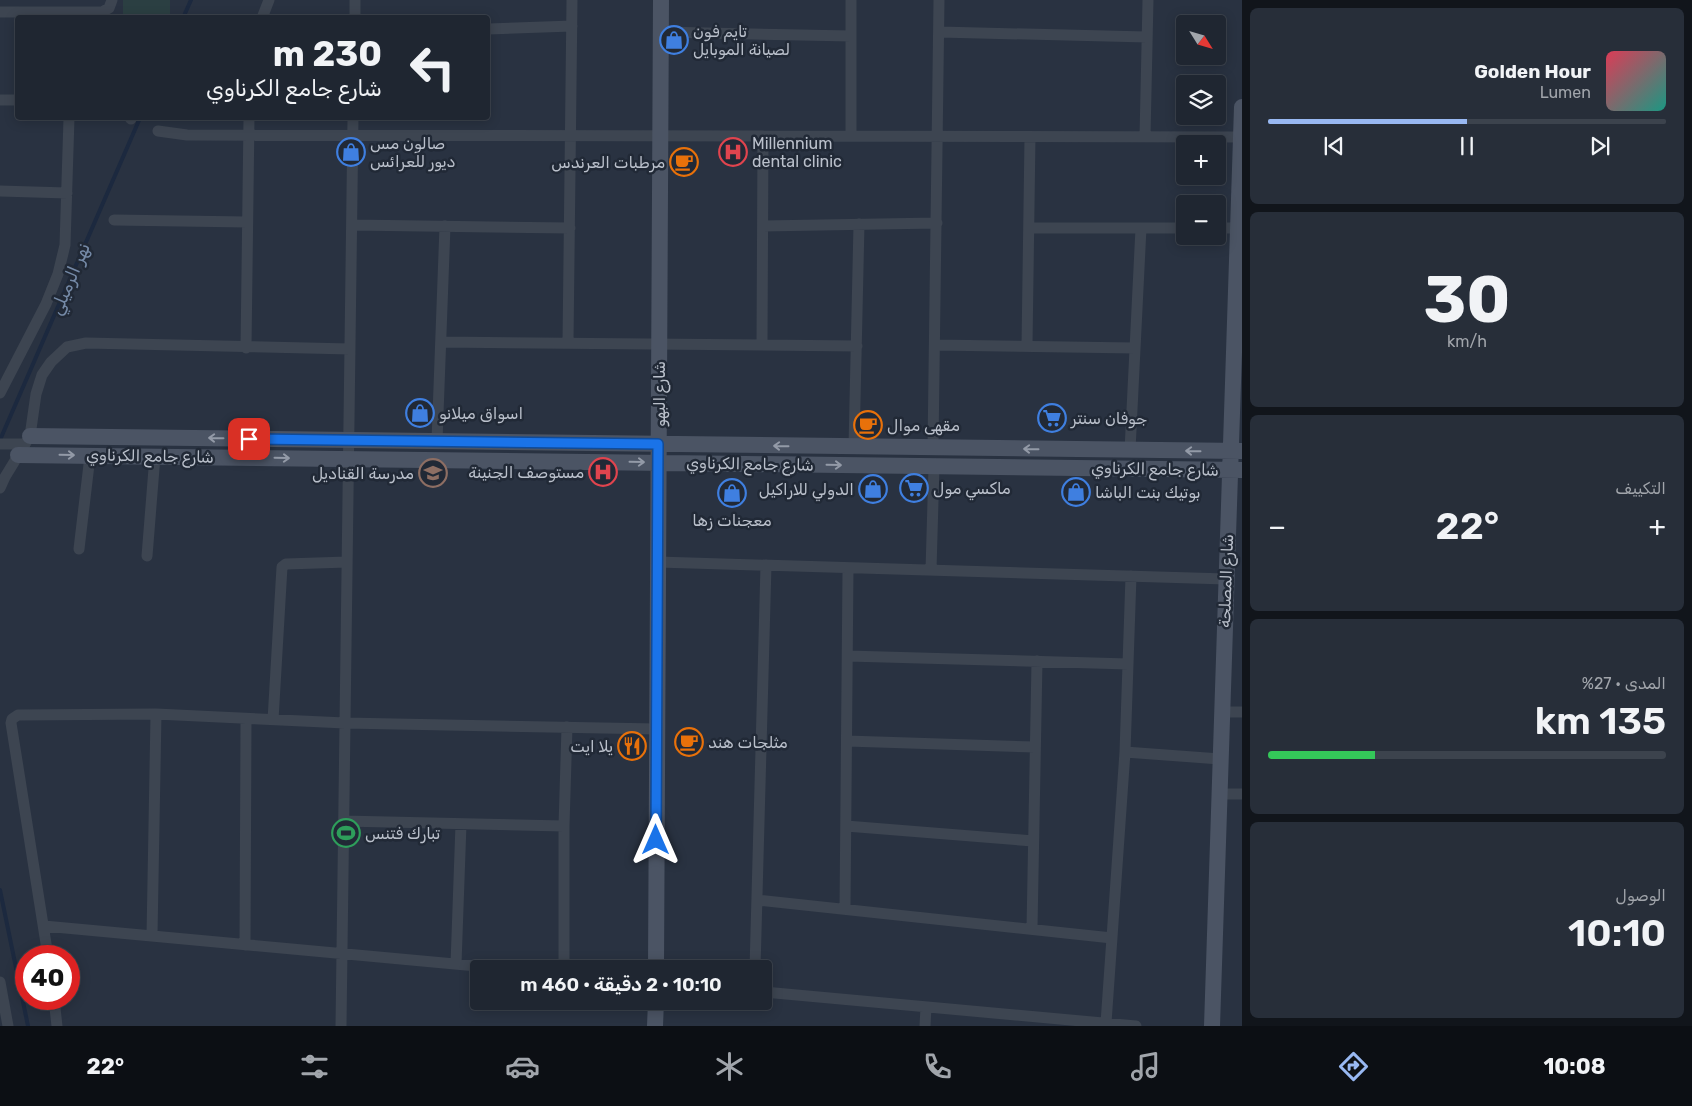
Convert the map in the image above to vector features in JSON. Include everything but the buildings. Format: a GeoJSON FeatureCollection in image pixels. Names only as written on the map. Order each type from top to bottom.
{"type":"FeatureCollection","features":[{"type":"Feature","properties":{"kind":"main road","name":"شارع البهو"},"geometry":{"type":"LineString","coordinates":[[656,960],[661,0]]}},
{"type":"Feature","properties":{"kind":"main road","name":"شارع المصلحة"},"geometry":{"type":"LineString","coordinates":[[1212,1026],[1226,579],[1236,470],[1238,228],[1242,107]]}},
{"type":"Feature","properties":{"kind":"main road","name":"شارع جامع الكرناوي"},"geometry":{"type":"LineString","coordinates":[[24,445],[349,440],[1236,451]]}},
{"type":"Feature","properties":{"kind":"main road","name":"شارع جامع الكرناوي"},"geometry":{"type":"LineString","coordinates":[[24,445],[90,456],[1236,470]]}},
{"type":"Feature","properties":{"kind":"main road"},"geometry":{"type":"LineString","coordinates":[[655,1026],[656,1010]]}},
{"type":"Feature","properties":{"kind":"street"},"geometry":{"type":"LineString","coordinates":[[0,12],[102,12],[109,8],[112,0]]}},
{"type":"Feature","properties":{"kind":"street"},"geometry":{"type":"LineString","coordinates":[[263,15],[269,0]]}},
{"type":"Feature","properties":{"kind":"street"},"geometry":{"type":"LineString","coordinates":[[354,15],[355,0]]}},
{"type":"Feature","properties":{"kind":"street"},"geometry":{"type":"LineString","coordinates":[[568,343],[572,0]]}},
{"type":"Feature","properties":{"kind":"street"},"geometry":{"type":"LineString","coordinates":[[851,0],[851,136]]}},
{"type":"Feature","properties":{"kind":"street"},"geometry":{"type":"LineString","coordinates":[[933,447],[940,0]]}},
{"type":"Feature","properties":{"kind":"street"},"geometry":{"type":"LineString","coordinates":[[1145,137],[1148,0]]}},
{"type":"Feature","properties":{"kind":"street"},"geometry":{"type":"LineString","coordinates":[[490,29],[572,26]]}},
{"type":"Feature","properties":{"kind":"street"},"geometry":{"type":"LineString","coordinates":[[660,32],[851,36]]}},
{"type":"Feature","properties":{"kind":"street"},"geometry":{"type":"LineString","coordinates":[[940,32],[1147,37]]}},
{"type":"Feature","properties":{"kind":"street"},"geometry":{"type":"LineString","coordinates":[[0,100],[15,100]]}},
{"type":"Feature","properties":{"kind":"street"},"geometry":{"type":"LineString","coordinates":[[0,393],[46,304],[58,274],[65,245],[70,120]]}},
{"type":"Feature","properties":{"kind":"street"},"geometry":{"type":"LineString","coordinates":[[246,348],[249,120]]}},
{"type":"Feature","properties":{"kind":"street"},"geometry":{"type":"LineString","coordinates":[[341,1026],[353,120]]}},
{"type":"Feature","properties":{"kind":"street"},"geometry":{"type":"LineString","coordinates":[[158,131],[187,135],[1242,137]]}},
{"type":"Feature","properties":{"kind":"street"},"geometry":{"type":"LineString","coordinates":[[762,344],[763,136]]}},
{"type":"Feature","properties":{"kind":"street"},"geometry":{"type":"LineString","coordinates":[[1027,346],[1030,138]]}},
{"type":"Feature","properties":{"kind":"street"},"geometry":{"type":"LineString","coordinates":[[0,190],[67,193]]}},
{"type":"Feature","properties":{"kind":"street"},"geometry":{"type":"LineString","coordinates":[[114,220],[247,222]]}},
{"type":"Feature","properties":{"kind":"street"},"geometry":{"type":"LineString","coordinates":[[762,226],[937,223]]}},
{"type":"Feature","properties":{"kind":"street"},"geometry":{"type":"LineString","coordinates":[[854,446],[859,224]]}},
{"type":"Feature","properties":{"kind":"street"},"geometry":{"type":"LineString","coordinates":[[352,225],[570,228]]}},
{"type":"Feature","properties":{"kind":"street"},"geometry":{"type":"LineString","coordinates":[[437,441],[445,226]]}},
{"type":"Feature","properties":{"kind":"street"},"geometry":{"type":"LineString","coordinates":[[1029,228],[1176,228]]}},
{"type":"Feature","properties":{"kind":"street"},"geometry":{"type":"LineString","coordinates":[[1130,450],[1141,228]]}},
{"type":"Feature","properties":{"kind":"street"},"geometry":{"type":"LineString","coordinates":[[1226,228],[1238,228]]}},
{"type":"Feature","properties":{"kind":"street"},"geometry":{"type":"LineString","coordinates":[[441,342],[857,346]]}},
{"type":"Feature","properties":{"kind":"street"},"geometry":{"type":"LineString","coordinates":[[0,488],[24,445],[42,375],[51,362],[67,348],[86,343],[350,349]]}},
{"type":"Feature","properties":{"kind":"street"},"geometry":{"type":"LineString","coordinates":[[934,345],[1135,348]]}},
{"type":"Feature","properties":{"kind":"street"},"geometry":{"type":"LineString","coordinates":[[0,444],[24,445]]}},
{"type":"Feature","properties":{"kind":"street"},"geometry":{"type":"LineString","coordinates":[[79,549],[90,456]]}},
{"type":"Feature","properties":{"kind":"street"},"geometry":{"type":"LineString","coordinates":[[147,556],[156,456]]}},
{"type":"Feature","properties":{"kind":"street"},"geometry":{"type":"LineString","coordinates":[[931,570],[934,466]]}},
{"type":"Feature","properties":{"kind":"street"},"geometry":{"type":"LineString","coordinates":[[273,720],[282,567],[286,564],[348,562]]}},
{"type":"Feature","properties":{"kind":"street"},"geometry":{"type":"LineString","coordinates":[[658,562],[1226,579]]}},
{"type":"Feature","properties":{"kind":"street"},"geometry":{"type":"LineString","coordinates":[[755,960],[766,565]]}},
{"type":"Feature","properties":{"kind":"street"},"geometry":{"type":"LineString","coordinates":[[845,909],[848,569]]}},
{"type":"Feature","properties":{"kind":"street"},"geometry":{"type":"LineString","coordinates":[[1106,1023],[1125,752],[1131,576]]}},
{"type":"Feature","properties":{"kind":"street"},"geometry":{"type":"LineString","coordinates":[[848,656],[1128,664]]}},
{"type":"Feature","properties":{"kind":"street"},"geometry":{"type":"LineString","coordinates":[[1032,930],[1037,661]]}},
{"type":"Feature","properties":{"kind":"street"},"geometry":{"type":"LineString","coordinates":[[1222,712],[1242,712]]}},
{"type":"Feature","properties":{"kind":"street"},"geometry":{"type":"LineString","coordinates":[[0,717],[12,719],[18,715],[156,714],[345,723],[657,729]]}},
{"type":"Feature","properties":{"kind":"street"},"geometry":{"type":"LineString","coordinates":[[152,936],[156,714]]}},
{"type":"Feature","properties":{"kind":"street"},"geometry":{"type":"LineString","coordinates":[[12,719],[47,945]]}},
{"type":"Feature","properties":{"kind":"street"},"geometry":{"type":"LineString","coordinates":[[246,719],[246,945]]}},
{"type":"Feature","properties":{"kind":"street"},"geometry":{"type":"LineString","coordinates":[[564,960],[564,826],[567,727]]}},
{"type":"Feature","properties":{"kind":"street"},"geometry":{"type":"LineString","coordinates":[[847,741],[1035,747]]}},
{"type":"Feature","properties":{"kind":"street"},"geometry":{"type":"LineString","coordinates":[[1125,752],[1220,759]]}},
{"type":"Feature","properties":{"kind":"street"},"geometry":{"type":"LineString","coordinates":[[1219,794],[1242,794]]}},
{"type":"Feature","properties":{"kind":"street"},"geometry":{"type":"LineString","coordinates":[[344,821],[564,826]]}},
{"type":"Feature","properties":{"kind":"street"},"geometry":{"type":"LineString","coordinates":[[456,964],[461,824]]}},
{"type":"Feature","properties":{"kind":"street"},"geometry":{"type":"LineString","coordinates":[[846,826],[1033,841]]}},
{"type":"Feature","properties":{"kind":"street"},"geometry":{"type":"LineString","coordinates":[[757,900],[1112,938]]}},
{"type":"Feature","properties":{"kind":"street"},"geometry":{"type":"LineString","coordinates":[[44,926],[470,965]]}},
{"type":"Feature","properties":{"kind":"street"},"geometry":{"type":"LineString","coordinates":[[0,982],[8,1026]]}},
{"type":"Feature","properties":{"kind":"street"},"geometry":{"type":"LineString","coordinates":[[772,993],[1136,1026]]}},
{"type":"Feature","properties":{"kind":"street"},"geometry":{"type":"LineString","coordinates":[[925,1026],[926,1007]]}},
{"type":"Feature","properties":{"kind":"street"},"geometry":{"type":"LineString","coordinates":[[55,1010],[57,1026]]}},
{"type":"Feature","properties":{"kind":"green space"},"geometry":{"type":"Polygon","coordinates":[[[123,0],[170,0],[170,15],[123,15],[123,0]]]}},
{"type":"Feature","properties":{"kind":"waterway","name":"نهر الرميلي"},"geometry":{"type":"LineString","coordinates":[[184,15],[191,0]]}},
{"type":"Feature","properties":{"kind":"waterway","name":"نهر الرميلي"},"geometry":{"type":"LineString","coordinates":[[0,440],[139,120]]}},
{"type":"Feature","properties":{"kind":"waterway","name":"نهر الرميلي"},"geometry":{"type":"LineString","coordinates":[[0,890],[28,1026]]}},
{"type":"Feature","properties":{"kind":"place","name":"تايم فون لصيانة الموبايل"},"geometry":{"type":"Point","coordinates":[674,40]}},
{"type":"Feature","properties":{"kind":"place","name":"صالون مس ديور للعرائس"},"geometry":{"type":"Point","coordinates":[351,152]}},
{"type":"Feature","properties":{"kind":"place","name":"Millennium dental clinic"},"geometry":{"type":"Point","coordinates":[733,152]}},
{"type":"Feature","properties":{"kind":"place","name":"مرطبات العرندس"},"geometry":{"type":"Point","coordinates":[684,162]}},
{"type":"Feature","properties":{"kind":"place","name":"اسواق ميلانو"},"geometry":{"type":"Point","coordinates":[420,413]}},
{"type":"Feature","properties":{"kind":"place","name":"جوفان سنتر"},"geometry":{"type":"Point","coordinates":[1052,418]}},
{"type":"Feature","properties":{"kind":"place","name":"مقهى موال"},"geometry":{"type":"Point","coordinates":[868,425]}},
{"type":"Feature","properties":{"kind":"place","name":"مستوصف الجنينة"},"geometry":{"type":"Point","coordinates":[603,472]}},
{"type":"Feature","properties":{"kind":"place","name":"مدرسة القناديل"},"geometry":{"type":"Point","coordinates":[433,473]}},
{"type":"Feature","properties":{"kind":"place","name":"ماكسي مول"},"geometry":{"type":"Point","coordinates":[914,488]}},
{"type":"Feature","properties":{"kind":"place","name":"الدولي للاراكيل"},"geometry":{"type":"Point","coordinates":[873,489]}},
{"type":"Feature","properties":{"kind":"place","name":"بوتيك بنت الباشا"},"geometry":{"type":"Point","coordinates":[1076,492]}},
{"type":"Feature","properties":{"kind":"place","name":"معجنات زها"},"geometry":{"type":"Point","coordinates":[732,493]}},
{"type":"Feature","properties":{"kind":"place","name":"مثلجات هند"},"geometry":{"type":"Point","coordinates":[689,742]}},
{"type":"Feature","properties":{"kind":"place","name":"يلا ايت"},"geometry":{"type":"Point","coordinates":[632,746]}},
{"type":"Feature","properties":{"kind":"place","name":"تبارك فتنس"},"geometry":{"type":"Point","coordinates":[346,833]}},
{"type":"Feature","properties":{"kind":"route"},"geometry":{"type":"LineString","coordinates":[[249,439],[658,444],[656,840]]}}]}
